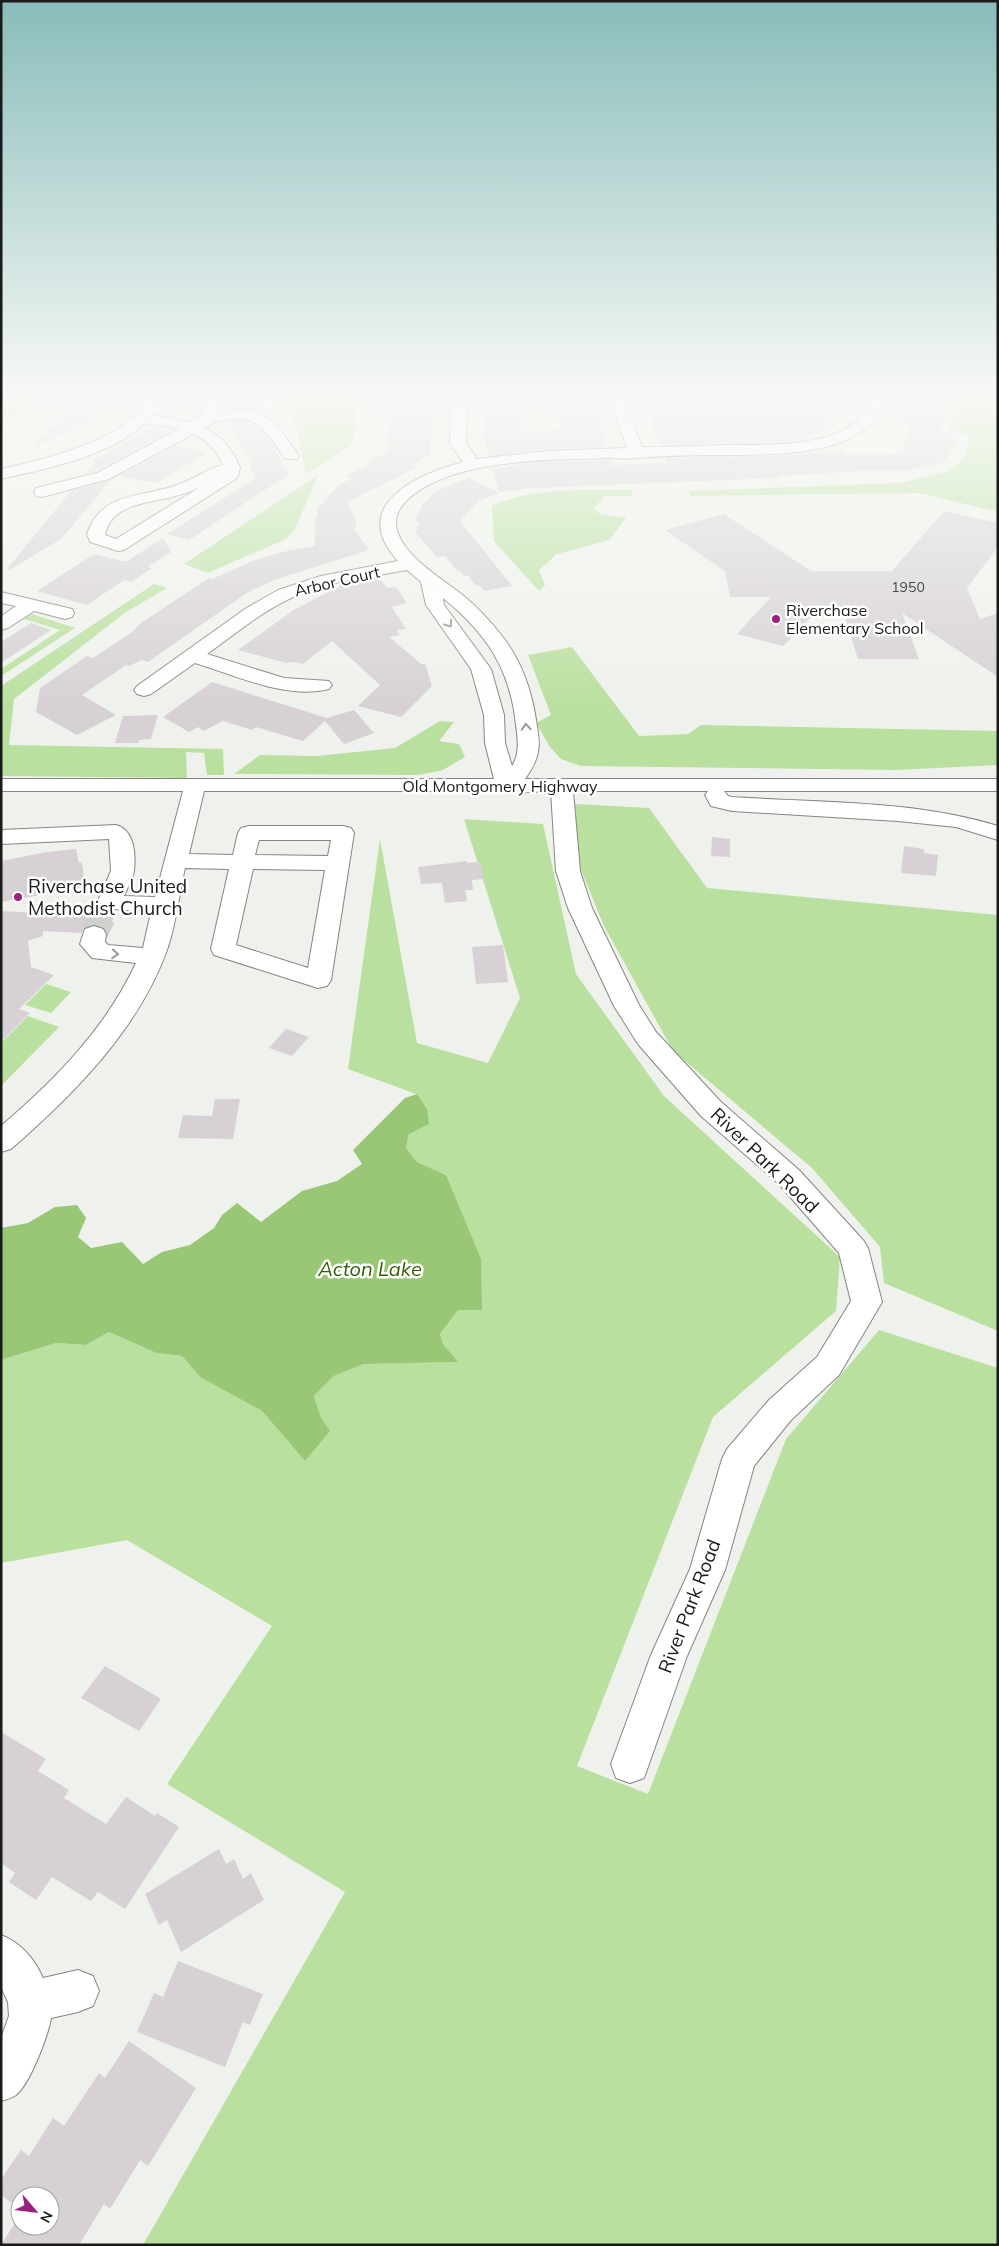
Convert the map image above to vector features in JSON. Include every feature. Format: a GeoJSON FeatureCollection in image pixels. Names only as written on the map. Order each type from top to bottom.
{"type":"FeatureCollection","features":[{"type":"Feature","properties":{"kind":"street"},"geometry":{"type":"LineString","coordinates":[[144,498],[124,501],[104,520],[95,534],[96,538],[118,546],[195,498]]}},
{"type":"Feature","properties":{"kind":"street"},"geometry":{"type":"LineString","coordinates":[[401,498],[389,517],[390,534],[393,543],[411,564],[446,591],[491,634],[508,658],[523,695],[528,756],[507,786]]}},
{"type":"Feature","properties":{"kind":"street","name":"Arbor Court"},"geometry":{"type":"LineString","coordinates":[[144,690],[267,602],[301,587],[338,577],[411,564]]}},
{"type":"Feature","properties":{"kind":"street"},"geometry":{"type":"LineString","coordinates":[[430,580],[435,605],[481,669],[494,715],[495,743],[507,786]]}},
{"type":"Feature","properties":{"kind":"street"},"geometry":{"type":"LineString","coordinates":[[1,597],[65,613]]}},
{"type":"Feature","properties":{"kind":"street"},"geometry":{"type":"LineString","coordinates":[[1,624],[32,604]]}},
{"type":"Feature","properties":{"kind":"street"},"geometry":{"type":"LineString","coordinates":[[193,656],[282,684],[322,685]]}},
{"type":"Feature","properties":{"kind":"street"},"geometry":{"type":"LineString","coordinates":[[412,786],[464,774],[485,760],[495,743]]}},
{"type":"Feature","properties":{"kind":"street"},"geometry":{"type":"LineString","coordinates":[[528,756],[545,766],[571,776],[627,787]]}},
{"type":"Feature","properties":{"kind":"street","name":"Old Montgomery Highway"},"geometry":{"type":"LineString","coordinates":[[1,785],[627,787],[998,785]]}},
{"type":"Feature","properties":{"kind":"street"},"geometry":{"type":"LineString","coordinates":[[1,1142],[34,1114],[74,1074],[127,1004],[152,957],[194,786]]}},
{"type":"Feature","properties":{"kind":"street","name":"River Park Road"},"geometry":{"type":"LineString","coordinates":[[562,786],[568,871],[580,908],[627,1006],[647,1038],[711,1109],[789,1177],[853,1248],[868,1302],[828,1366],[780,1410],[739,1459],[707,1570],[669,1656],[630,1764]]}},
{"type":"Feature","properties":{"kind":"street"},"geometry":{"type":"LineString","coordinates":[[715,786],[716,798],[719,801],[732,804],[898,814],[958,821],[998,832]]}},
{"type":"Feature","properties":{"kind":"street"},"geometry":{"type":"LineString","coordinates":[[1,837],[116,832],[120,837],[124,871],[92,944],[101,952],[152,957]]}},
{"type":"Feature","properties":{"kind":"street"},"geometry":{"type":"LineString","coordinates":[[248,833],[343,833],[318,980],[223,949],[243,862],[248,833]]}},
{"type":"Feature","properties":{"kind":"street"},"geometry":{"type":"LineString","coordinates":[[176,861],[243,862]]}},
{"type":"Feature","properties":{"kind":"street"},"geometry":{"type":"LineString","coordinates":[[102,918],[165,905]]}},
{"type":"Feature","properties":{"kind":"street"},"geometry":{"type":"LineString","coordinates":[[1,1956],[13,1967],[27,1988],[32,2009],[28,2034],[1,2079]]}},
{"type":"Feature","properties":{"kind":"street"},"geometry":{"type":"LineString","coordinates":[[30,2002],[78,1991]]}},
{"type":"Feature","properties":{"kind":"shaded area"},"geometry":{"type":"Polygon","coordinates":[[[284,498],[308,498],[295,529],[286,539],[208,573],[184,564],[284,498]]]}},
{"type":"Feature","properties":{"kind":"shaded area"},"geometry":{"type":"Polygon","coordinates":[[[515,498],[603,498],[594,508],[600,514],[626,518],[609,540],[557,554],[539,570],[545,585],[539,591],[494,541],[492,506],[515,498]]]}},
{"type":"Feature","properties":{"kind":"shaded area"},"geometry":{"type":"Polygon","coordinates":[[[939,498],[998,498],[998,512],[939,498]]]}},
{"type":"Feature","properties":{"kind":"shaded area"},"geometry":{"type":"Polygon","coordinates":[[[154,584],[167,588],[126,612],[14,699],[9,745],[223,749],[224,775],[207,775],[204,753],[186,752],[187,778],[1,776],[1,686],[154,584]]]}},
{"type":"Feature","properties":{"kind":"shaded area"},"geometry":{"type":"Polygon","coordinates":[[[32,614],[75,628],[1,676],[1,669],[60,630],[24,619],[32,614]]]}},
{"type":"Feature","properties":{"kind":"shaded area"},"geometry":{"type":"Polygon","coordinates":[[[572,647],[639,736],[688,734],[701,725],[998,731],[998,765],[897,770],[581,766],[561,759],[550,747],[536,723],[551,715],[528,655],[572,647]]]}},
{"type":"Feature","properties":{"kind":"shaded area"},"geometry":{"type":"Polygon","coordinates":[[[440,721],[454,722],[439,741],[459,744],[465,757],[443,770],[419,775],[234,774],[260,755],[316,756],[395,748],[440,721]]]}},
{"type":"Feature","properties":{"kind":"shaded area"},"geometry":{"type":"Polygon","coordinates":[[[575,804],[649,808],[707,888],[998,915],[998,1331],[884,1283],[880,1247],[812,1168],[673,1051],[604,926],[579,865],[575,804]]]}},
{"type":"Feature","properties":{"kind":"shaded area"},"geometry":{"type":"Polygon","coordinates":[[[464,819],[543,824],[576,974],[664,1096],[840,1257],[836,1311],[713,1417],[577,1766],[648,1794],[786,1439],[879,1330],[998,1368],[998,2245],[143,2245],[345,1892],[167,1784],[272,1626],[127,1540],[1,1563],[1,1360],[56,1343],[86,1345],[109,1332],[156,1353],[182,1356],[200,1377],[262,1411],[305,1461],[321,1418],[314,1396],[334,1376],[364,1364],[457,1362],[443,1344],[440,1334],[458,1310],[446,1175],[417,1162],[406,1148],[409,1134],[427,1109],[416,1094],[348,1069],[380,839],[417,1043],[488,1063],[520,998],[464,819]]]}},
{"type":"Feature","properties":{"kind":"shaded area"},"geometry":{"type":"Polygon","coordinates":[[[46,984],[71,992],[51,1013],[25,1005],[46,984]]]}},
{"type":"Feature","properties":{"kind":"shaded area"},"geometry":{"type":"Polygon","coordinates":[[[28,1016],[59,1027],[1,1086],[1,1043],[28,1016]]]}},
{"type":"Feature","properties":{"kind":"water","name":"Acton Lake"},"geometry":{"type":"Polygon","coordinates":[[[417,1094],[427,1109],[429,1124],[409,1134],[406,1148],[417,1162],[446,1175],[481,1259],[482,1310],[458,1310],[440,1334],[443,1344],[458,1362],[364,1364],[334,1376],[314,1396],[321,1418],[330,1431],[305,1461],[262,1411],[200,1377],[182,1356],[156,1353],[109,1332],[86,1345],[56,1343],[1,1360],[1,1228],[28,1223],[55,1207],[77,1205],[86,1218],[78,1237],[91,1248],[122,1242],[143,1264],[162,1252],[190,1245],[214,1228],[222,1215],[237,1203],[261,1222],[302,1191],[337,1181],[362,1164],[353,1150],[405,1098],[417,1094]]]}},
{"type":"Feature","properties":{"kind":"building"},"geometry":{"type":"Polygon","coordinates":[[[65,498],[96,498],[61,539],[9,570],[8,568],[65,498]]]}},
{"type":"Feature","properties":{"kind":"building"},"geometry":{"type":"Polygon","coordinates":[[[225,498],[253,498],[189,540],[167,534],[225,498]]]}},
{"type":"Feature","properties":{"kind":"building"},"geometry":{"type":"Polygon","coordinates":[[[328,498],[356,498],[348,502],[357,524],[354,529],[369,550],[274,580],[248,592],[148,662],[142,660],[129,666],[126,665],[82,695],[116,715],[77,735],[36,712],[40,688],[87,656],[93,658],[132,632],[141,623],[209,578],[212,579],[255,560],[282,552],[315,546],[315,519],[319,512],[315,512],[328,498]]]}},
{"type":"Feature","properties":{"kind":"building"},"geometry":{"type":"Polygon","coordinates":[[[429,498],[487,498],[479,501],[460,521],[512,586],[484,591],[480,586],[475,585],[468,575],[464,576],[460,571],[456,570],[447,558],[444,556],[437,557],[415,532],[420,522],[415,520],[423,504],[429,498]]]}},
{"type":"Feature","properties":{"kind":"building","name":"Riverchase Elementary School"},"geometry":{"type":"Polygon","coordinates":[[[944,511],[998,523],[998,547],[967,588],[980,619],[998,613],[998,677],[902,613],[919,659],[858,659],[845,617],[811,617],[783,646],[737,634],[771,597],[730,597],[725,571],[665,530],[724,514],[811,571],[892,571],[944,511]]]}},
{"type":"Feature","properties":{"kind":"building"},"geometry":{"type":"Polygon","coordinates":[[[163,538],[171,552],[147,567],[152,568],[132,582],[124,580],[87,605],[37,591],[94,554],[126,562],[163,538]]]}},
{"type":"Feature","properties":{"kind":"building"},"geometry":{"type":"Polygon","coordinates":[[[378,577],[387,588],[396,587],[407,603],[392,607],[406,629],[397,630],[400,635],[389,637],[421,664],[425,664],[432,686],[401,717],[358,706],[380,685],[332,641],[303,664],[286,663],[238,650],[295,609],[346,583],[378,577]]]}},
{"type":"Feature","properties":{"kind":"building"},"geometry":{"type":"Polygon","coordinates":[[[31,623],[51,630],[1,663],[1,642],[31,623]]]}},
{"type":"Feature","properties":{"kind":"building"},"geometry":{"type":"Polygon","coordinates":[[[212,682],[327,718],[354,710],[374,733],[344,744],[325,721],[303,741],[256,727],[252,730],[223,721],[204,731],[198,727],[189,732],[163,717],[212,682]]]}},
{"type":"Feature","properties":{"kind":"building"},"geometry":{"type":"Polygon","coordinates":[[[158,715],[151,739],[139,740],[139,743],[115,743],[123,716],[158,715]]]}},
{"type":"Feature","properties":{"kind":"building"},"geometry":{"type":"Polygon","coordinates":[[[712,837],[730,839],[730,857],[711,856],[712,837]]]}},
{"type":"Feature","properties":{"kind":"building"},"geometry":{"type":"Polygon","coordinates":[[[904,846],[924,849],[924,853],[938,855],[936,876],[901,873],[904,846]]]}},
{"type":"Feature","properties":{"kind":"building"},"geometry":{"type":"Polygon","coordinates":[[[76,849],[79,863],[81,862],[83,867],[84,887],[1,902],[1,861],[47,852],[76,849]]]}},
{"type":"Feature","properties":{"kind":"building"},"geometry":{"type":"Polygon","coordinates":[[[467,861],[467,863],[480,862],[484,879],[472,880],[473,890],[465,890],[467,901],[445,903],[442,883],[421,884],[418,867],[467,861]]]}},
{"type":"Feature","properties":{"kind":"building"},"geometry":{"type":"Polygon","coordinates":[[[1,911],[114,917],[107,933],[104,927],[93,924],[84,927],[82,933],[43,931],[43,936],[28,941],[31,967],[54,975],[19,1009],[30,1013],[1,1042],[1,911]]]}},
{"type":"Feature","properties":{"kind":"building"},"geometry":{"type":"Polygon","coordinates":[[[503,945],[508,982],[476,984],[472,947],[503,945]]]}},
{"type":"Feature","properties":{"kind":"building"},"geometry":{"type":"Polygon","coordinates":[[[286,1029],[309,1037],[292,1056],[269,1048],[286,1029]]]}},
{"type":"Feature","properties":{"kind":"building"},"geometry":{"type":"Polygon","coordinates":[[[215,1099],[240,1099],[233,1139],[178,1138],[183,1115],[212,1116],[215,1099]]]}},
{"type":"Feature","properties":{"kind":"building"},"geometry":{"type":"Polygon","coordinates":[[[105,1666],[161,1699],[139,1731],[81,1698],[105,1666]]]}},
{"type":"Feature","properties":{"kind":"building"},"geometry":{"type":"Polygon","coordinates":[[[1,1732],[46,1759],[38,1771],[69,1790],[64,1798],[106,1824],[126,1797],[155,1816],[157,1813],[179,1827],[125,1909],[98,1892],[91,1901],[52,1877],[36,1900],[9,1882],[15,1873],[1,1863],[1,1732]]]}},
{"type":"Feature","properties":{"kind":"building"},"geometry":{"type":"Polygon","coordinates":[[[219,1849],[226,1864],[234,1859],[243,1879],[251,1873],[264,1900],[181,1952],[167,1920],[159,1925],[145,1894],[219,1849]]]}},
{"type":"Feature","properties":{"kind":"building"},"geometry":{"type":"Polygon","coordinates":[[[178,1961],[263,1994],[250,2025],[243,2022],[225,2067],[137,2032],[154,1993],[163,1997],[178,1961]]]}},
{"type":"Feature","properties":{"kind":"building"},"geometry":{"type":"Polygon","coordinates":[[[129,2041],[196,2088],[148,2166],[140,2160],[110,2209],[104,2204],[79,2245],[1,2245],[10,2231],[10,2236],[60,2236],[60,2186],[10,2186],[10,2202],[1,2195],[1,2179],[21,2150],[29,2156],[53,2118],[64,2126],[99,2073],[105,2078],[129,2041]]]}},
{"type":"Feature","properties":{"kind":"tunnel"},"geometry":{"type":"LineString","coordinates":[[94,934],[103,917]]}},
{"type":"Feature","properties":{"kind":"place","name":"Riverchase Elementary School"},"geometry":{"type":"Point","coordinates":[776,619]}},
{"type":"Feature","properties":{"kind":"place","name":"Riverchase United Methodist Church"},"geometry":{"type":"Point","coordinates":[18,897]}}]}
